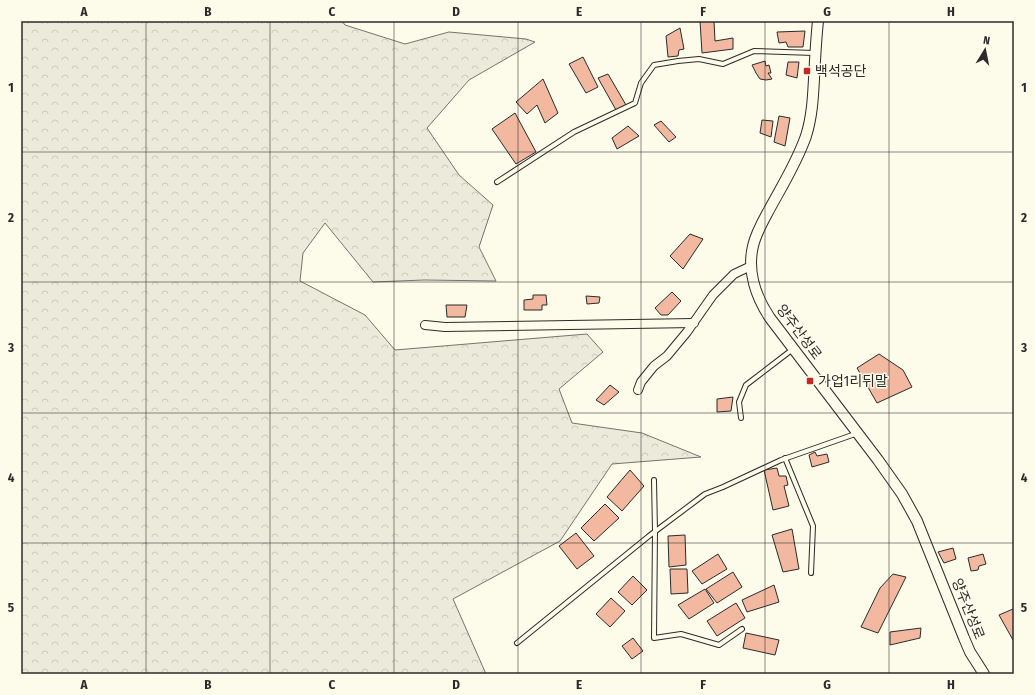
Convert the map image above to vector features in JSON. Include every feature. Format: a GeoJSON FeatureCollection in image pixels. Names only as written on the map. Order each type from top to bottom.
{"type":"FeatureCollection","features":[{"type":"Feature","properties":{"kind":"street","name":"양주산성로"},"geometry":{"type":"LineString","coordinates":[[818,21],[811,118],[806,136],[796,160],[756,235],[751,254],[754,286],[765,310],[902,494],[917,521],[970,652],[984,674]]}},
{"type":"Feature","properties":{"kind":"street"},"geometry":{"type":"LineString","coordinates":[[638,390],[641,382],[654,366],[667,356],[694,323],[713,295],[734,274],[751,266]]}},
{"type":"Feature","properties":{"kind":"street"},"geometry":{"type":"LineString","coordinates":[[425,325],[445,327],[694,323]]}},
{"type":"Feature","properties":{"kind":"lane"},"geometry":{"type":"LineString","coordinates":[[497,182],[574,132],[635,104],[641,83],[654,65],[699,59],[723,64],[754,51],[815,53]]}},
{"type":"Feature","properties":{"kind":"lane"},"geometry":{"type":"LineString","coordinates":[[741,418],[739,402],[746,385],[793,348]]}},
{"type":"Feature","properties":{"kind":"lane"},"geometry":{"type":"LineString","coordinates":[[517,643],[655,531],[704,494],[723,487],[785,458],[858,433]]}},
{"type":"Feature","properties":{"kind":"lane"},"geometry":{"type":"LineString","coordinates":[[785,458],[813,526],[811,573]]}},
{"type":"Feature","properties":{"kind":"lane"},"geometry":{"type":"LineString","coordinates":[[654,480],[654,638],[681,634],[719,645],[742,629]]}},
{"type":"Feature","properties":{"kind":"green space"},"geometry":{"type":"Polygon","coordinates":[[[21,21],[342,21],[345,25],[405,44],[449,32],[526,39],[535,42],[469,80],[427,128],[459,175],[493,205],[479,247],[496,281],[424,280],[373,282],[325,223],[303,253],[300,281],[365,315],[395,350],[587,334],[603,352],[559,389],[572,423],[642,433],[701,457],[612,464],[560,541],[453,599],[486,674],[21,674],[21,21]]]}},
{"type":"Feature","properties":{"kind":"building"},"geometry":{"type":"Polygon","coordinates":[[[700,21],[714,21],[715,41],[733,38],[733,49],[702,53],[700,21]]]}},
{"type":"Feature","properties":{"kind":"building"},"geometry":{"type":"Polygon","coordinates":[[[680,28],[684,49],[679,50],[678,56],[668,57],[666,36],[680,28]]]}},
{"type":"Feature","properties":{"kind":"building"},"geometry":{"type":"Polygon","coordinates":[[[805,31],[803,47],[788,47],[786,42],[779,43],[777,32],[805,31]]]}},
{"type":"Feature","properties":{"kind":"building"},"geometry":{"type":"Polygon","coordinates":[[[583,57],[598,87],[586,93],[569,64],[583,57]]]}},
{"type":"Feature","properties":{"kind":"building"},"geometry":{"type":"Polygon","coordinates":[[[765,61],[766,66],[769,65],[771,73],[768,73],[772,79],[760,79],[752,65],[765,61]]]}},
{"type":"Feature","properties":{"kind":"building"},"geometry":{"type":"Polygon","coordinates":[[[788,62],[799,62],[797,78],[786,75],[788,62]]]}},
{"type":"Feature","properties":{"kind":"building"},"geometry":{"type":"Polygon","coordinates":[[[608,74],[626,105],[616,110],[598,78],[608,74]]]}},
{"type":"Feature","properties":{"kind":"building"},"geometry":{"type":"Polygon","coordinates":[[[543,79],[558,113],[545,123],[537,105],[527,114],[516,102],[543,79]]]}},
{"type":"Feature","properties":{"kind":"building"},"geometry":{"type":"Polygon","coordinates":[[[515,113],[536,152],[516,164],[492,129],[515,113]]]}},
{"type":"Feature","properties":{"kind":"building"},"geometry":{"type":"Polygon","coordinates":[[[779,116],[790,118],[785,146],[774,142],[779,116]]]}},
{"type":"Feature","properties":{"kind":"building"},"geometry":{"type":"Polygon","coordinates":[[[762,120],[773,121],[771,137],[760,133],[762,120]]]}},
{"type":"Feature","properties":{"kind":"building"},"geometry":{"type":"Polygon","coordinates":[[[661,121],[676,137],[669,142],[654,125],[661,121]]]}},
{"type":"Feature","properties":{"kind":"building"},"geometry":{"type":"Polygon","coordinates":[[[628,126],[639,136],[617,149],[612,138],[628,126]]]}},
{"type":"Feature","properties":{"kind":"building"},"geometry":{"type":"Polygon","coordinates":[[[690,234],[703,239],[683,269],[670,256],[690,234]]]}},
{"type":"Feature","properties":{"kind":"building"},"geometry":{"type":"Polygon","coordinates":[[[672,292],[681,301],[668,315],[661,315],[655,308],[672,292]]]}},
{"type":"Feature","properties":{"kind":"building"},"geometry":{"type":"Polygon","coordinates":[[[533,295],[546,295],[547,305],[542,305],[542,310],[524,310],[524,300],[533,299],[533,295]]]}},
{"type":"Feature","properties":{"kind":"building"},"geometry":{"type":"Polygon","coordinates":[[[586,296],[600,297],[599,303],[587,304],[586,296]]]}},
{"type":"Feature","properties":{"kind":"building"},"geometry":{"type":"Polygon","coordinates":[[[446,305],[467,305],[465,317],[447,317],[446,305]]]}},
{"type":"Feature","properties":{"kind":"building"},"geometry":{"type":"Polygon","coordinates":[[[879,354],[903,370],[912,387],[877,403],[857,368],[879,354]]]}},
{"type":"Feature","properties":{"kind":"building"},"geometry":{"type":"Polygon","coordinates":[[[610,385],[619,392],[604,405],[596,400],[610,385]]]}},
{"type":"Feature","properties":{"kind":"building"},"geometry":{"type":"Polygon","coordinates":[[[733,397],[731,411],[717,412],[717,399],[733,397]]]}},
{"type":"Feature","properties":{"kind":"building"},"geometry":{"type":"Polygon","coordinates":[[[815,452],[817,456],[827,454],[829,462],[812,467],[809,455],[815,452]]]}},
{"type":"Feature","properties":{"kind":"building"},"geometry":{"type":"Polygon","coordinates":[[[777,468],[779,476],[786,476],[788,485],[784,486],[789,506],[773,510],[764,470],[777,468]]]}},
{"type":"Feature","properties":{"kind":"building"},"geometry":{"type":"Polygon","coordinates":[[[630,470],[644,486],[622,511],[607,497],[630,470]]]}},
{"type":"Feature","properties":{"kind":"building"},"geometry":{"type":"Polygon","coordinates":[[[605,504],[619,518],[594,541],[581,528],[605,504]]]}},
{"type":"Feature","properties":{"kind":"building"},"geometry":{"type":"Polygon","coordinates":[[[792,529],[799,569],[783,572],[772,535],[792,529]]]}},
{"type":"Feature","properties":{"kind":"building"},"geometry":{"type":"Polygon","coordinates":[[[576,533],[594,556],[577,569],[559,546],[576,533]]]}},
{"type":"Feature","properties":{"kind":"building"},"geometry":{"type":"Polygon","coordinates":[[[685,535],[686,565],[669,567],[668,536],[685,535]]]}},
{"type":"Feature","properties":{"kind":"building"},"geometry":{"type":"Polygon","coordinates":[[[953,548],[956,559],[944,563],[938,552],[953,548]]]}},
{"type":"Feature","properties":{"kind":"building"},"geometry":{"type":"Polygon","coordinates":[[[718,554],[727,569],[702,584],[692,571],[718,554]]]}},
{"type":"Feature","properties":{"kind":"building"},"geometry":{"type":"Polygon","coordinates":[[[983,554],[986,564],[979,566],[978,570],[971,571],[968,558],[983,554]]]}},
{"type":"Feature","properties":{"kind":"building"},"geometry":{"type":"Polygon","coordinates":[[[670,569],[687,569],[688,593],[671,594],[670,569]]]}},
{"type":"Feature","properties":{"kind":"building"},"geometry":{"type":"Polygon","coordinates":[[[733,572],[742,587],[717,603],[706,589],[733,572]]]}},
{"type":"Feature","properties":{"kind":"building"},"geometry":{"type":"Polygon","coordinates":[[[893,574],[906,577],[878,633],[861,627],[880,588],[893,574]]]}},
{"type":"Feature","properties":{"kind":"building"},"geometry":{"type":"Polygon","coordinates":[[[633,576],[647,590],[632,605],[618,592],[633,576]]]}},
{"type":"Feature","properties":{"kind":"building"},"geometry":{"type":"Polygon","coordinates":[[[774,585],[779,602],[747,612],[742,600],[774,585]]]}},
{"type":"Feature","properties":{"kind":"building"},"geometry":{"type":"Polygon","coordinates":[[[705,589],[714,603],[689,619],[678,605],[705,589]]]}},
{"type":"Feature","properties":{"kind":"building"},"geometry":{"type":"Polygon","coordinates":[[[611,598],[625,611],[610,627],[596,614],[611,598]]]}},
{"type":"Feature","properties":{"kind":"building"},"geometry":{"type":"Polygon","coordinates":[[[736,603],[745,618],[717,636],[707,621],[736,603]]]}},
{"type":"Feature","properties":{"kind":"building"},"geometry":{"type":"Polygon","coordinates":[[[1013,609],[1014,612],[1014,640],[999,615],[1013,609]]]}},
{"type":"Feature","properties":{"kind":"building"},"geometry":{"type":"Polygon","coordinates":[[[921,628],[920,638],[890,645],[890,632],[921,628]]]}},
{"type":"Feature","properties":{"kind":"building"},"geometry":{"type":"Polygon","coordinates":[[[746,633],[779,640],[775,655],[743,648],[746,633]]]}},
{"type":"Feature","properties":{"kind":"building"},"geometry":{"type":"Polygon","coordinates":[[[633,638],[643,651],[632,659],[622,646],[633,638]]]}},
{"type":"Feature","properties":{"kind":"place","name":"백석공단"},"geometry":{"type":"Point","coordinates":[807,71]}},
{"type":"Feature","properties":{"kind":"place","name":"가업1리뒤말"},"geometry":{"type":"Point","coordinates":[810,381]}}]}
